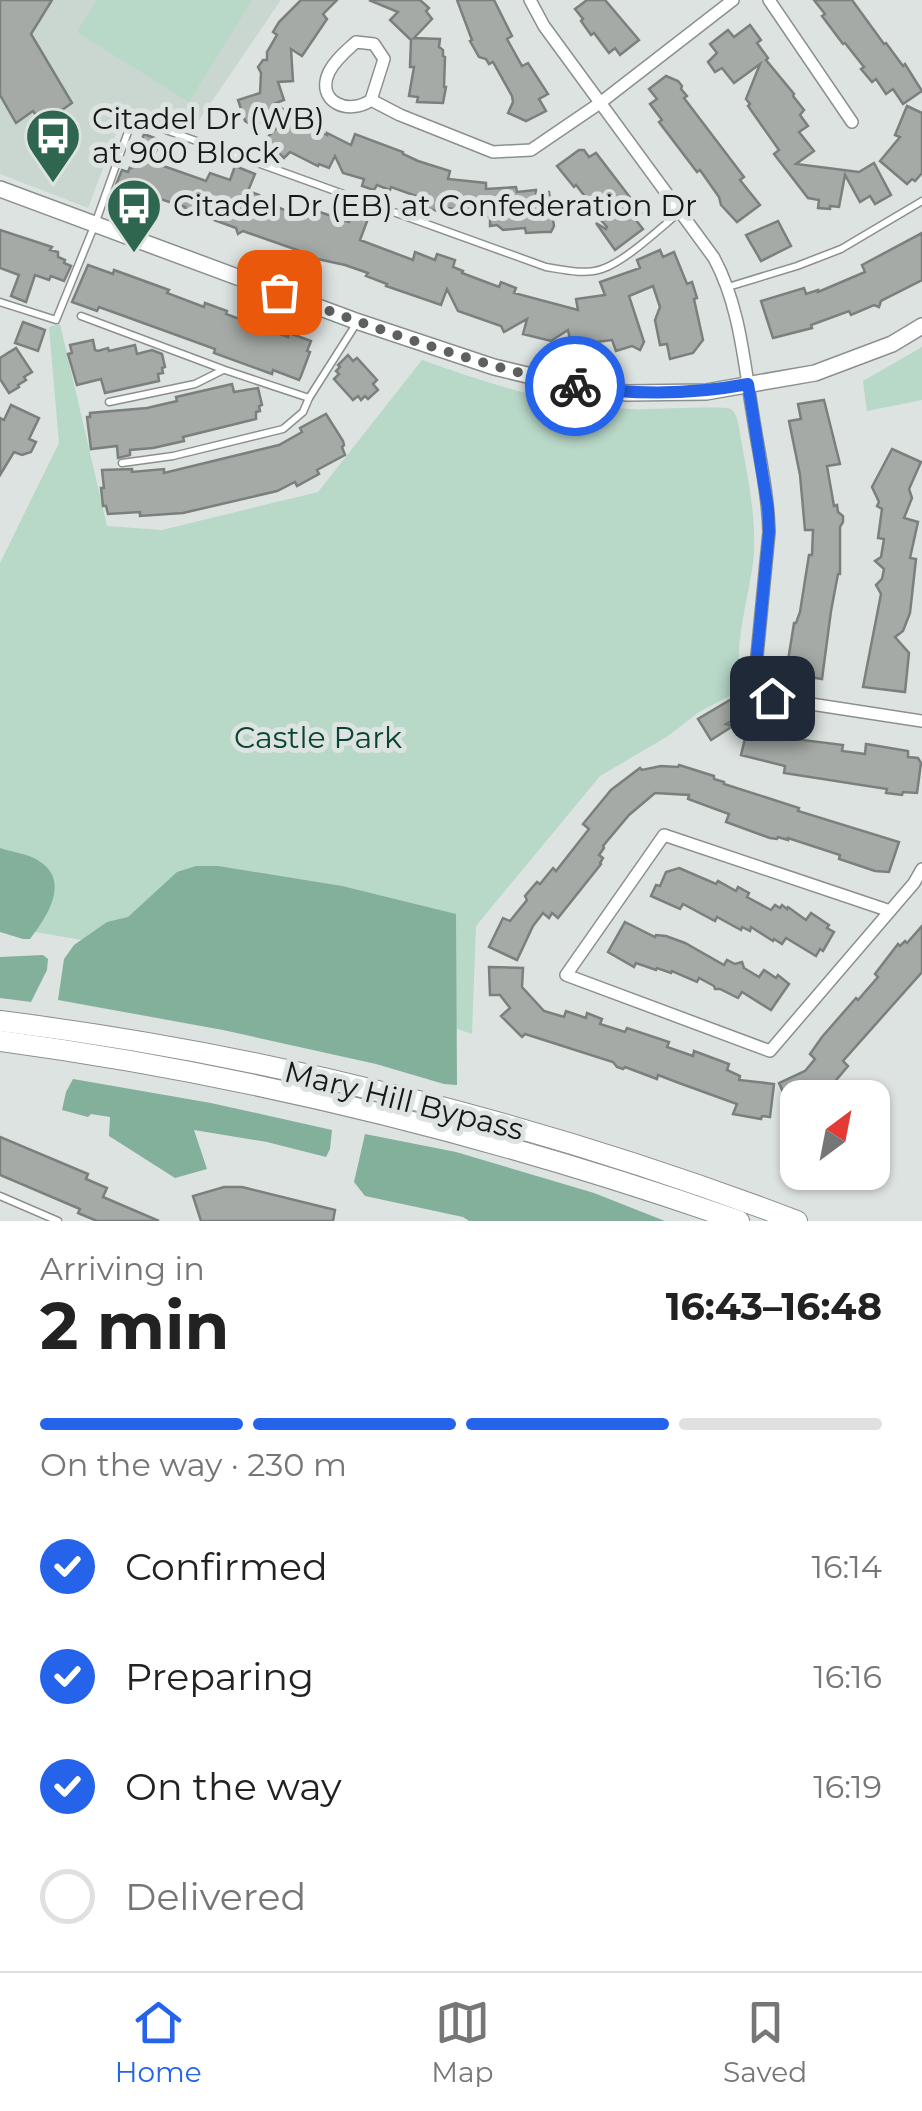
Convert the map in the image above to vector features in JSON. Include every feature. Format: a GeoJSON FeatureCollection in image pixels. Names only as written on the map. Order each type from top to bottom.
{"type":"FeatureCollection","features":[{"type":"Feature","properties":{"kind":"highway","name":"Mary Hill Bypass"},"geometry":{"type":"LineString","coordinates":[[0,1020],[289,1072],[456,1112],[623,1161],[797,1221]]}},
{"type":"Feature","properties":{"kind":"highway","name":"Mary Hill Bypass"},"geometry":{"type":"LineString","coordinates":[[0,1041],[202,1074],[371,1111],[534,1154],[739,1221]]}},
{"type":"Feature","properties":{"kind":"street"},"geometry":{"type":"LineString","coordinates":[[530,0],[544,26],[714,258],[728,287],[768,509],[755,676],[760,690],[772,698],[922,721]]}},
{"type":"Feature","properties":{"kind":"street"},"geometry":{"type":"LineString","coordinates":[[371,100],[493,152],[531,150],[600,103],[733,0]]}},
{"type":"Feature","properties":{"kind":"street"},"geometry":{"type":"LineString","coordinates":[[769,0],[852,122]]}},
{"type":"Feature","properties":{"kind":"street"},"geometry":{"type":"LineString","coordinates":[[356,42],[374,44],[384,58],[371,100],[361,108],[349,108],[329,97],[328,73],[356,42]]}},
{"type":"Feature","properties":{"kind":"street"},"geometry":{"type":"LineString","coordinates":[[0,189],[358,322],[494,367],[576,386],[627,393],[706,392],[815,374],[892,344],[922,326]]}},
{"type":"Feature","properties":{"kind":"street"},"geometry":{"type":"LineString","coordinates":[[890,911],[664,835],[566,975],[770,1051],[890,911],[914,883],[922,869]]}},
{"type":"Feature","properties":{"kind":"lane"},"geometry":{"type":"LineString","coordinates":[[0,302],[56,320],[128,129],[140,121],[546,268],[601,270],[620,260],[681,211]]}},
{"type":"Feature","properties":{"kind":"lane"},"geometry":{"type":"LineString","coordinates":[[728,287],[841,249],[922,201]]}},
{"type":"Feature","properties":{"kind":"lane"},"geometry":{"type":"LineString","coordinates":[[81,316],[309,398]]}},
{"type":"Feature","properties":{"kind":"lane"},"geometry":{"type":"LineString","coordinates":[[122,462],[173,456],[283,430],[304,412],[358,322]]}},
{"type":"Feature","properties":{"kind":"lane"},"geometry":{"type":"LineString","coordinates":[[109,402],[196,384],[224,370]]}},
{"type":"Feature","properties":{"kind":"lane"},"geometry":{"type":"LineString","coordinates":[[0,1196],[58,1221]]}},
{"type":"Feature","properties":{"kind":"shaded area"},"geometry":{"type":"Polygon","coordinates":[[[0,0],[281,0],[191,132],[123,116],[88,208],[0,174],[0,0]]]}},
{"type":"Feature","properties":{"kind":"green space"},"geometry":{"type":"Polygon","coordinates":[[[97,0],[252,0],[189,102],[77,32],[97,0]]]}},
{"type":"Feature","properties":{"kind":"green space","name":"Castle Park"},"geometry":{"type":"Polygon","coordinates":[[[60,324],[107,526],[162,530],[318,492],[422,360],[499,386],[577,404],[631,409],[726,408],[735,413],[754,536],[740,640],[743,689],[699,712],[668,736],[600,776],[476,926],[472,1034],[317,980],[0,926],[0,563],[59,443],[49,327],[60,324]]]}},
{"type":"Feature","properties":{"kind":"green space"},"geometry":{"type":"Polygon","coordinates":[[[922,347],[922,400],[867,411],[863,381],[922,347]]]}},
{"type":"Feature","properties":{"kind":"green space"},"geometry":{"type":"Polygon","coordinates":[[[0,848],[35,859],[53,879],[55,889],[49,910],[30,939],[0,932],[0,848]]]}},
{"type":"Feature","properties":{"kind":"green space"},"geometry":{"type":"Polygon","coordinates":[[[196,866],[342,886],[456,914],[457,1085],[223,1030],[58,1000],[64,959],[74,945],[107,922],[128,917],[177,872],[196,866]]]}},
{"type":"Feature","properties":{"kind":"green space"},"geometry":{"type":"Polygon","coordinates":[[[43,955],[48,959],[47,970],[31,1002],[0,998],[0,957],[43,955]]]}},
{"type":"Feature","properties":{"kind":"green space"},"geometry":{"type":"Polygon","coordinates":[[[73,1079],[211,1103],[332,1130],[330,1149],[326,1157],[194,1130],[207,1169],[175,1178],[109,1136],[110,1117],[88,1117],[62,1110],[73,1079]]]}},
{"type":"Feature","properties":{"kind":"green space"},"geometry":{"type":"Polygon","coordinates":[[[365,1134],[456,1152],[594,1193],[665,1221],[469,1221],[365,1196],[354,1182],[365,1134]]]}},
{"type":"Feature","properties":{"kind":"building"},"geometry":{"type":"Polygon","coordinates":[[[0,0],[52,0],[31,34],[72,103],[42,124],[33,111],[16,123],[0,95],[0,0]]]}},
{"type":"Feature","properties":{"kind":"building"},"geometry":{"type":"Polygon","coordinates":[[[301,0],[337,0],[323,14],[327,19],[302,56],[291,49],[293,81],[278,82],[284,100],[276,103],[288,114],[251,125],[245,121],[238,100],[260,93],[258,67],[267,60],[277,35],[273,32],[301,0]]]}},
{"type":"Feature","properties":{"kind":"building"},"geometry":{"type":"Polygon","coordinates":[[[369,0],[420,0],[429,8],[426,11],[432,19],[414,38],[440,39],[439,47],[445,57],[443,103],[417,102],[418,97],[409,96],[414,67],[410,67],[411,40],[390,20],[398,12],[369,0]]]}},
{"type":"Feature","properties":{"kind":"building"},"geometry":{"type":"Polygon","coordinates":[[[457,0],[494,0],[512,36],[507,39],[522,66],[528,63],[548,94],[539,99],[546,111],[526,121],[508,113],[512,96],[493,62],[489,64],[479,57],[457,0]]]}},
{"type":"Feature","properties":{"kind":"building"},"geometry":{"type":"Polygon","coordinates":[[[587,0],[605,0],[639,40],[620,55],[615,48],[609,53],[594,33],[591,35],[575,9],[587,0]]]}},
{"type":"Feature","properties":{"kind":"building"},"geometry":{"type":"Polygon","coordinates":[[[814,0],[852,0],[922,91],[903,104],[893,89],[886,94],[876,79],[872,82],[861,69],[864,67],[822,16],[825,14],[814,0]]]}},
{"type":"Feature","properties":{"kind":"building"},"geometry":{"type":"Polygon","coordinates":[[[750,25],[761,40],[757,43],[766,60],[804,110],[800,115],[808,126],[799,132],[814,151],[796,164],[859,172],[874,163],[891,195],[875,204],[870,196],[860,202],[845,175],[839,207],[818,208],[819,200],[808,198],[774,154],[779,150],[748,106],[746,99],[760,64],[734,83],[722,68],[715,72],[708,62],[717,53],[710,44],[728,30],[734,37],[750,25]]]}},
{"type":"Feature","properties":{"kind":"building"},"geometry":{"type":"Polygon","coordinates":[[[666,76],[682,86],[687,96],[684,98],[744,177],[740,180],[760,205],[737,222],[659,122],[662,120],[650,104],[657,99],[649,89],[666,76]]]}},
{"type":"Feature","properties":{"kind":"building"},"geometry":{"type":"Polygon","coordinates":[[[907,106],[922,113],[922,173],[907,184],[880,161],[900,137],[895,135],[907,106]]]}},
{"type":"Feature","properties":{"kind":"building"},"geometry":{"type":"Polygon","coordinates":[[[289,115],[315,134],[317,130],[327,133],[351,145],[355,134],[403,152],[450,171],[448,179],[486,183],[486,189],[516,187],[517,192],[549,192],[554,226],[551,232],[503,230],[497,225],[490,226],[490,217],[444,207],[437,211],[423,207],[425,199],[391,187],[390,190],[377,185],[374,190],[362,186],[364,179],[343,173],[335,156],[329,168],[290,152],[284,158],[265,140],[289,115]]]}},
{"type":"Feature","properties":{"kind":"building"},"geometry":{"type":"Polygon","coordinates":[[[144,134],[160,140],[152,162],[206,181],[210,173],[230,180],[235,166],[255,174],[248,191],[259,195],[257,200],[296,214],[312,215],[314,210],[349,222],[354,210],[369,216],[360,240],[413,260],[415,252],[435,260],[437,254],[455,260],[453,267],[462,273],[499,287],[501,282],[516,288],[514,293],[578,310],[576,299],[605,295],[600,282],[640,268],[637,260],[660,250],[663,257],[674,252],[687,284],[692,282],[703,340],[693,353],[670,359],[667,344],[660,345],[655,320],[660,307],[653,286],[629,296],[644,342],[640,350],[632,346],[616,351],[612,340],[571,345],[568,330],[551,341],[523,334],[527,319],[504,332],[501,326],[458,311],[447,289],[441,305],[386,286],[366,276],[368,273],[313,258],[243,231],[238,234],[236,228],[185,207],[115,187],[122,170],[128,172],[132,168],[144,134]]]}},
{"type":"Feature","properties":{"kind":"building"},"geometry":{"type":"Polygon","coordinates":[[[579,150],[589,157],[596,153],[642,213],[635,219],[643,229],[615,250],[596,223],[607,227],[557,166],[579,150]]]}},
{"type":"Feature","properties":{"kind":"building"},"geometry":{"type":"Polygon","coordinates":[[[778,221],[791,246],[761,261],[746,235],[778,221]]]}},
{"type":"Feature","properties":{"kind":"building"},"geometry":{"type":"Polygon","coordinates":[[[0,230],[52,247],[50,250],[58,252],[58,257],[71,266],[64,281],[35,275],[26,302],[11,296],[19,275],[0,268],[0,230]]]}},
{"type":"Feature","properties":{"kind":"building"},"geometry":{"type":"Polygon","coordinates":[[[922,233],[922,280],[881,301],[879,307],[874,305],[851,315],[849,311],[811,325],[812,328],[773,338],[761,301],[804,288],[806,294],[818,292],[865,272],[862,265],[922,233]]]}},
{"type":"Feature","properties":{"kind":"building"},"geometry":{"type":"Polygon","coordinates":[[[88,265],[113,274],[114,270],[204,307],[205,303],[288,337],[289,333],[311,341],[299,380],[214,353],[215,349],[99,307],[97,311],[72,302],[88,265]]]}},
{"type":"Feature","properties":{"kind":"building"},"geometry":{"type":"Polygon","coordinates":[[[23,322],[45,330],[38,351],[15,343],[23,322]]]}},
{"type":"Feature","properties":{"kind":"building"},"geometry":{"type":"Polygon","coordinates":[[[93,340],[98,351],[135,345],[137,354],[152,350],[162,354],[165,367],[158,374],[159,381],[105,393],[101,379],[77,385],[68,354],[72,353],[70,345],[93,340]]]}},
{"type":"Feature","properties":{"kind":"building"},"geometry":{"type":"Polygon","coordinates":[[[16,348],[32,372],[9,393],[0,379],[0,358],[16,348]]]}},
{"type":"Feature","properties":{"kind":"building"},"geometry":{"type":"Polygon","coordinates":[[[348,355],[353,361],[357,358],[377,380],[373,384],[378,390],[368,399],[358,396],[353,400],[334,379],[339,374],[338,365],[348,355]]]}},
{"type":"Feature","properties":{"kind":"building"},"geometry":{"type":"Polygon","coordinates":[[[232,384],[234,392],[258,388],[262,405],[256,419],[183,437],[184,441],[130,450],[130,455],[118,458],[117,446],[91,449],[87,417],[90,413],[147,408],[232,384]]]}},
{"type":"Feature","properties":{"kind":"building"},"geometry":{"type":"Polygon","coordinates":[[[824,400],[840,464],[827,466],[834,506],[837,505],[843,522],[840,574],[822,679],[797,675],[798,669],[787,667],[812,555],[813,530],[805,530],[800,475],[789,421],[801,419],[798,404],[824,400]]]}},
{"type":"Feature","properties":{"kind":"building"},"geometry":{"type":"Polygon","coordinates":[[[11,405],[39,418],[29,439],[36,442],[31,452],[14,452],[0,475],[0,418],[4,420],[11,405]]]}},
{"type":"Feature","properties":{"kind":"building"},"geometry":{"type":"Polygon","coordinates":[[[326,414],[343,441],[345,455],[297,486],[295,482],[277,491],[183,513],[108,514],[103,506],[102,470],[164,469],[164,473],[279,445],[326,414]]]}},
{"type":"Feature","properties":{"kind":"building"},"geometry":{"type":"Polygon","coordinates":[[[892,449],[921,462],[909,489],[912,498],[904,518],[918,522],[910,558],[916,559],[910,613],[903,631],[895,637],[909,653],[905,692],[863,687],[881,594],[876,585],[884,569],[875,561],[881,557],[884,539],[878,538],[882,509],[877,506],[872,487],[892,449]]]}},
{"type":"Feature","properties":{"kind":"building"},"geometry":{"type":"Polygon","coordinates":[[[730,700],[740,716],[726,724],[733,726],[711,740],[698,719],[730,700]]]}},
{"type":"Feature","properties":{"kind":"building"},"geometry":{"type":"Polygon","coordinates":[[[747,730],[843,745],[842,751],[865,754],[866,744],[908,751],[908,757],[918,758],[921,763],[917,793],[886,793],[887,789],[784,773],[785,766],[741,755],[747,730]]]}},
{"type":"Feature","properties":{"kind":"building"},"geometry":{"type":"Polygon","coordinates":[[[679,765],[799,808],[798,811],[899,842],[889,872],[875,871],[839,859],[840,855],[788,838],[770,838],[726,822],[729,814],[688,799],[689,795],[655,793],[629,815],[603,846],[601,864],[558,918],[543,913],[517,960],[489,947],[503,918],[510,921],[537,882],[540,884],[553,868],[556,871],[589,829],[583,824],[611,790],[640,768],[679,765]]]}},
{"type":"Feature","properties":{"kind":"building"},"geometry":{"type":"Polygon","coordinates":[[[679,868],[736,891],[738,887],[749,893],[747,897],[771,910],[782,905],[806,920],[811,913],[834,932],[816,956],[786,938],[782,944],[751,927],[750,931],[742,927],[741,930],[683,904],[680,909],[651,896],[666,872],[679,868]]]}},
{"type":"Feature","properties":{"kind":"building"},"geometry":{"type":"Polygon","coordinates":[[[625,922],[655,937],[666,936],[685,943],[724,965],[727,960],[742,962],[744,968],[759,977],[764,970],[789,984],[771,1010],[742,992],[738,998],[699,978],[697,982],[672,971],[636,963],[634,967],[608,952],[625,922]]]}},
{"type":"Feature","properties":{"kind":"building"},"geometry":{"type":"Polygon","coordinates":[[[922,926],[922,972],[843,1061],[848,1066],[836,1080],[786,1080],[805,1071],[815,1059],[810,1054],[822,1037],[878,977],[875,974],[898,944],[907,943],[922,926]]]}},
{"type":"Feature","properties":{"kind":"building"},"geometry":{"type":"Polygon","coordinates":[[[489,967],[523,968],[522,987],[544,1011],[564,1017],[566,1011],[586,1018],[587,1013],[602,1019],[600,1024],[625,1032],[627,1028],[669,1042],[667,1047],[693,1056],[694,1051],[729,1064],[727,1070],[740,1076],[739,1080],[774,1084],[770,1117],[733,1114],[737,1104],[658,1075],[657,1079],[525,1034],[522,1037],[501,1016],[510,1008],[500,995],[490,995],[489,967]]]}},
{"type":"Feature","properties":{"kind":"building"},"geometry":{"type":"Polygon","coordinates":[[[0,1137],[88,1174],[86,1179],[107,1188],[103,1197],[159,1221],[97,1221],[78,1213],[80,1209],[0,1175],[0,1137]]]}},
{"type":"Feature","properties":{"kind":"building"},"geometry":{"type":"Polygon","coordinates":[[[224,1187],[242,1187],[335,1210],[333,1221],[201,1221],[193,1196],[224,1187]]]}},
{"type":"Feature","properties":{"kind":"way so far"},"geometry":{"type":"LineString","coordinates":[[279,292],[494,367],[575,386]]}},
{"type":"Feature","properties":{"kind":"place","name":"Citadel Dr (WB) at 900 Block"},"geometry":{"type":"Point","coordinates":[53,185]}},
{"type":"Feature","properties":{"kind":"place","name":"Citadel Dr (EB) at Confederation Dr"},"geometry":{"type":"Point","coordinates":[134,255]}},
{"type":"Feature","properties":{"kind":"route"},"geometry":{"type":"LineString","coordinates":[[575,386],[627,393],[674,393],[748,384],[769,532],[755,676],[760,690],[772,698]]}}]}
